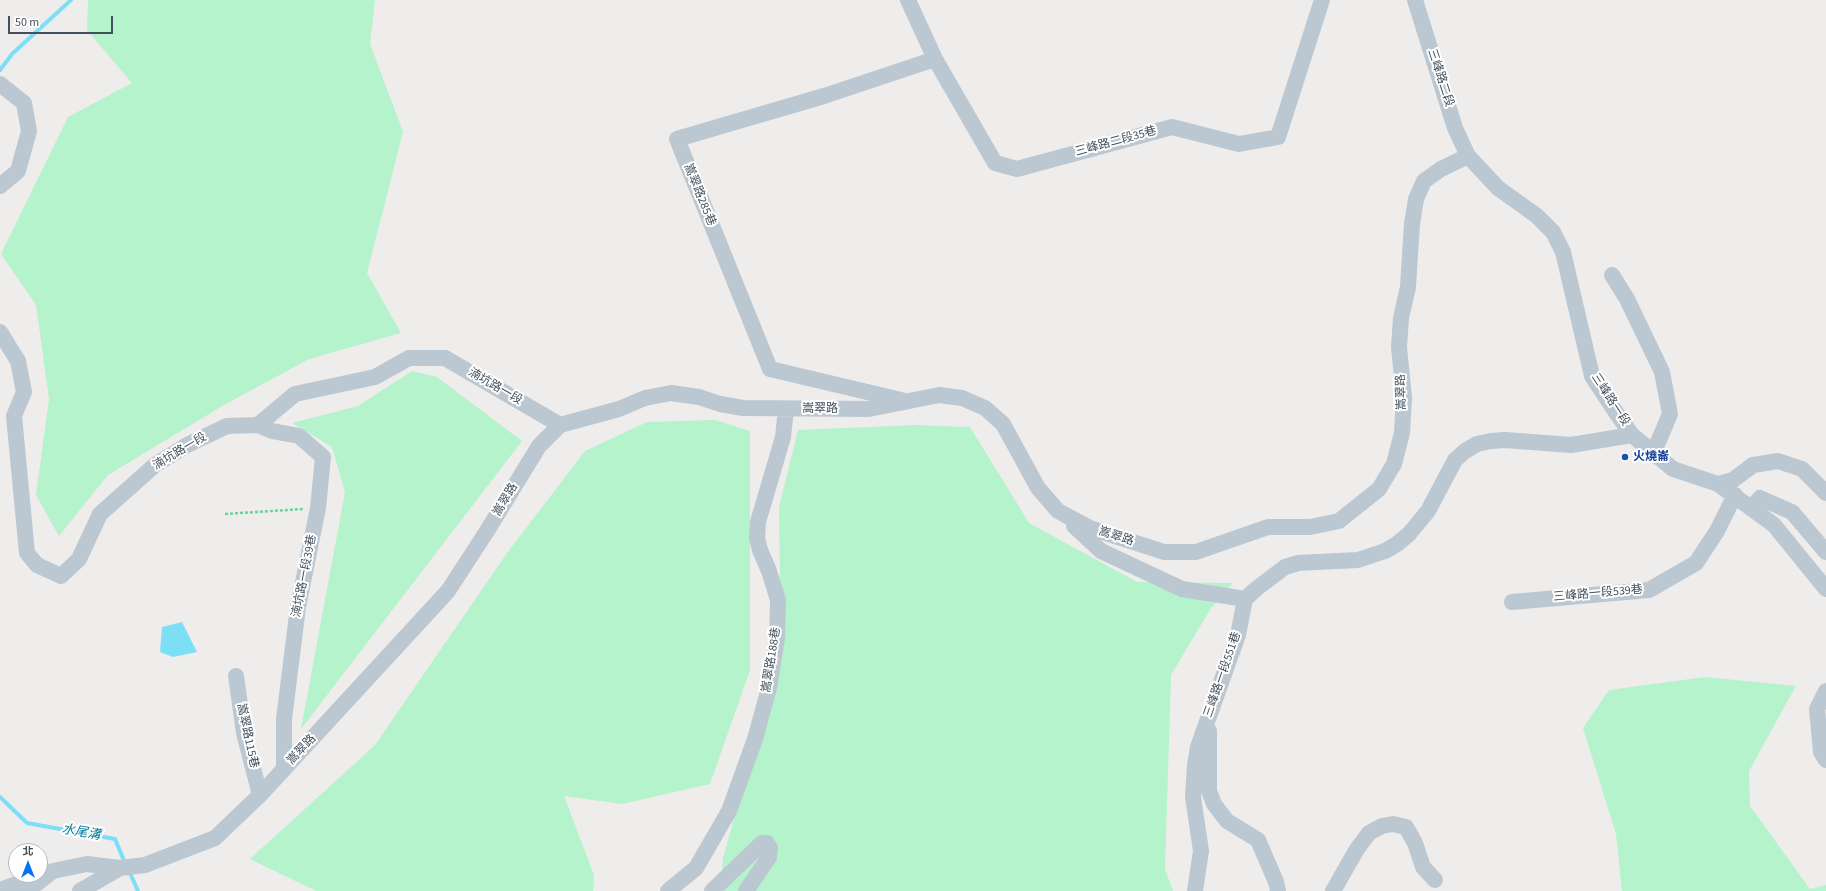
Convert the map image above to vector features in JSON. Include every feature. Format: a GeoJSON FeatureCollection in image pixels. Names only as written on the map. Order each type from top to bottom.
{"type":"FeatureCollection","features":[{"type":"Feature","properties":{"kind":"street","name":"三峰路二段35巷"},"geometry":{"type":"LineString","coordinates":[[908,0],[935,59],[995,163],[1017,169],[1172,127],[1239,144],[1278,136],[1322,0]]}},
{"type":"Feature","properties":{"kind":"street","name":"三峰路二段"},"geometry":{"type":"LineString","coordinates":[[1415,0],[1455,128],[1468,156]]}},
{"type":"Feature","properties":{"kind":"street","name":"嵩翠路285巷"},"geometry":{"type":"LineString","coordinates":[[909,402],[770,369],[677,139],[824,96],[935,59]]}},
{"type":"Feature","properties":{"kind":"street"},"geometry":{"type":"LineString","coordinates":[[0,84],[24,103],[29,130],[18,171],[0,186]]}},
{"type":"Feature","properties":{"kind":"street","name":"三峰路一段"},"geometry":{"type":"LineString","coordinates":[[1468,156],[1498,188],[1537,216],[1553,232],[1563,252],[1592,376],[1632,435],[1653,454],[1674,469],[1718,484],[1752,507],[1774,525],[1826,589]]}},
{"type":"Feature","properties":{"kind":"street","name":"嵩翠路"},"geometry":{"type":"LineString","coordinates":[[27,891],[52,871],[87,864],[120,868],[145,865],[215,838],[260,795],[448,591],[539,446],[560,425],[619,409],[645,398],[671,393],[699,397],[720,404],[743,408],[869,409],[939,395],[962,398],[985,408],[1003,424],[1038,488],[1058,511],[1090,528],[1122,540],[1164,552],[1196,552],[1268,527],[1310,527],[1339,521],[1379,489],[1394,464],[1402,433],[1404,398],[1399,347],[1401,318],[1408,287],[1412,224],[1416,199],[1424,181],[1442,169],[1468,156]]}},
{"type":"Feature","properties":{"kind":"street"},"geometry":{"type":"LineString","coordinates":[[1612,275],[1627,299],[1662,372],[1670,414],[1653,454]]}},
{"type":"Feature","properties":{"kind":"street","name":"湳坑路一段"},"geometry":{"type":"LineString","coordinates":[[0,332],[18,361],[24,392],[14,416],[27,553],[37,565],[61,576],[79,559],[100,514],[155,465],[186,445],[227,426],[258,425],[295,394],[375,377],[409,358],[445,358],[560,425]]}},
{"type":"Feature","properties":{"kind":"street","name":"嵩翠路188巷"},"geometry":{"type":"LineString","coordinates":[[668,891],[696,868],[729,811],[755,739],[769,688],[777,638],[778,600],[757,538],[758,522],[783,437],[786,409]]}},
{"type":"Feature","properties":{"kind":"street","name":"湳坑路一段39巷"},"geometry":{"type":"LineString","coordinates":[[258,425],[272,431],[299,436],[323,457],[318,508],[298,607],[284,719],[284,769]]}},
{"type":"Feature","properties":{"kind":"street"},"geometry":{"type":"LineString","coordinates":[[1058,511],[1102,551],[1182,589],[1245,599],[1285,567],[1298,563],[1358,560],[1385,551],[1397,544],[1409,534],[1428,511],[1455,460],[1465,451],[1477,444],[1505,440],[1571,445],[1632,435]]}},
{"type":"Feature","properties":{"kind":"street"},"geometry":{"type":"LineString","coordinates":[[1718,484],[1733,480],[1753,465],[1778,461],[1802,469],[1826,493]]}},
{"type":"Feature","properties":{"kind":"street","name":"三峰路一段539巷"},"geometry":{"type":"LineString","coordinates":[[1512,602],[1649,590],[1696,563],[1717,531],[1735,495]]}},
{"type":"Feature","properties":{"kind":"street"},"geometry":{"type":"LineString","coordinates":[[1752,507],[1760,498],[1792,512],[1826,552]]}},
{"type":"Feature","properties":{"kind":"street","name":"三峰路一段551巷"},"geometry":{"type":"LineString","coordinates":[[1195,891],[1201,850],[1195,812],[1193,782],[1198,747],[1238,635],[1245,599]]}},
{"type":"Feature","properties":{"kind":"street","name":"嵩翠路115巷"},"geometry":{"type":"LineString","coordinates":[[236,676],[244,733],[260,795]]}},
{"type":"Feature","properties":{"kind":"street"},"geometry":{"type":"LineString","coordinates":[[1826,691],[1817,709],[1821,752],[1826,760]]}},
{"type":"Feature","properties":{"kind":"street"},"geometry":{"type":"LineString","coordinates":[[1209,717],[1209,791],[1214,804],[1227,821],[1258,840],[1276,882],[1278,891]]}},
{"type":"Feature","properties":{"kind":"street"},"geometry":{"type":"LineString","coordinates":[[1333,891],[1357,849],[1369,833],[1382,826],[1393,824],[1406,827],[1415,843],[1423,866],[1435,880]]}},
{"type":"Feature","properties":{"kind":"street"},"geometry":{"type":"LineString","coordinates":[[712,891],[762,843],[767,843],[770,848],[769,857],[746,891]]}},
{"type":"Feature","properties":{"kind":"street"},"geometry":{"type":"LineString","coordinates":[[80,891],[120,868]]}},
{"type":"Feature","properties":{"kind":"street"},"geometry":{"type":"LineString","coordinates":[[0,890],[52,871]]}},
{"type":"Feature","properties":{"kind":"path"},"geometry":{"type":"LineString","coordinates":[[226,514],[318,508]]}},
{"type":"Feature","properties":{"kind":"green space"},"geometry":{"type":"Polygon","coordinates":[[[88,0],[375,0],[370,44],[403,132],[367,273],[401,333],[309,359],[224,405],[108,475],[59,536],[36,495],[49,399],[36,305],[1,254],[68,117],[132,83],[87,30],[88,0]]]}},
{"type":"Feature","properties":{"kind":"green space"},"geometry":{"type":"Polygon","coordinates":[[[412,371],[437,377],[522,441],[301,729],[345,492],[332,447],[292,423],[358,406],[412,371]]]}},
{"type":"Feature","properties":{"kind":"green space"},"geometry":{"type":"Polygon","coordinates":[[[715,420],[750,431],[750,670],[710,784],[622,804],[564,796],[594,875],[593,891],[316,891],[250,859],[375,745],[507,553],[585,451],[647,422],[715,420]]]}},
{"type":"Feature","properties":{"kind":"green space"},"geometry":{"type":"Polygon","coordinates":[[[916,425],[970,427],[1029,523],[1137,582],[1233,583],[1211,608],[1171,675],[1165,869],[1173,891],[720,891],[723,858],[781,649],[779,507],[798,430],[916,425]]]}},
{"type":"Feature","properties":{"kind":"green space"},"geometry":{"type":"Polygon","coordinates":[[[1705,677],[1796,686],[1749,771],[1750,806],[1810,889],[1826,885],[1826,891],[1622,891],[1616,834],[1583,728],[1609,690],[1705,677]]]}},
{"type":"Feature","properties":{"kind":"water"},"geometry":{"type":"Polygon","coordinates":[[[182,622],[197,652],[173,657],[160,652],[162,627],[182,622]]]}},
{"type":"Feature","properties":{"kind":"waterway","name":"水尾溝"},"geometry":{"type":"LineString","coordinates":[[0,70],[12,54],[71,0]]}},
{"type":"Feature","properties":{"kind":"waterway","name":"水尾溝"},"geometry":{"type":"LineString","coordinates":[[0,797],[27,823],[115,839],[125,863]]}},
{"type":"Feature","properties":{"kind":"waterway","name":"水尾溝"},"geometry":{"type":"LineString","coordinates":[[129,871],[138,891]]}},
{"type":"Feature","properties":{"kind":"place","name":"火燒崙"},"geometry":{"type":"Point","coordinates":[1625,457]}}]}
